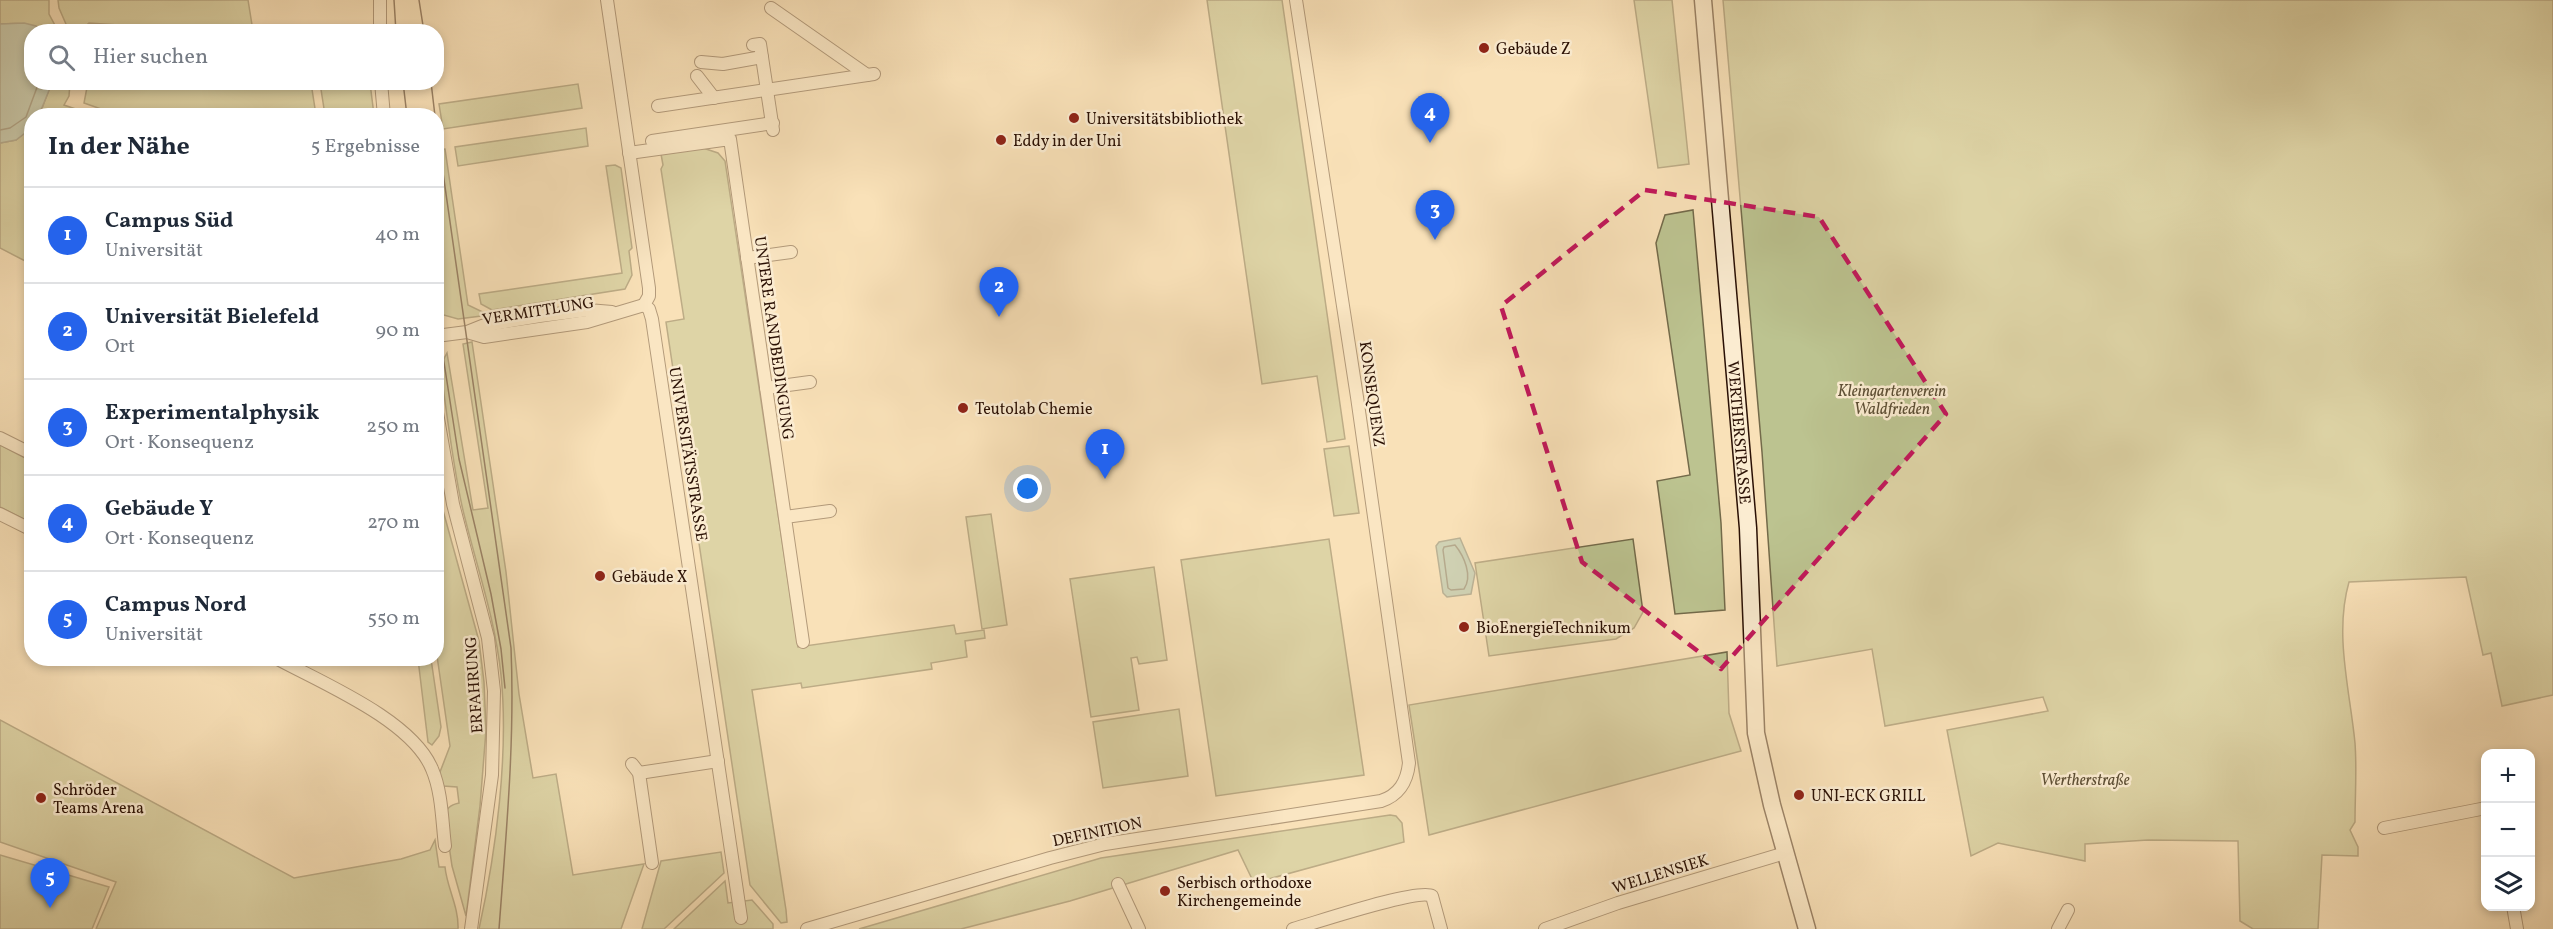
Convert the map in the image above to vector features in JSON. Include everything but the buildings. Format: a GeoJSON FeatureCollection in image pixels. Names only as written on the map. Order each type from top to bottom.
{"type":"FeatureCollection","features":[{"type":"Feature","properties":{"kind":"main road","name":"WERTHERSTRASSE"},"geometry":{"type":"LineString","coordinates":[[1703,0],[1748,528],[1756,733],[1785,854],[1807,929]]}},
{"type":"Feature","properties":{"kind":"street"},"geometry":{"type":"LineString","coordinates":[[380,0],[380,24]]}},
{"type":"Feature","properties":{"kind":"street","name":"UNIVERSITÄTSSTRASSE"},"geometry":{"type":"LineString","coordinates":[[607,0],[649,288],[649,296],[644,305],[649,309],[652,319],[741,918]]}},
{"type":"Feature","properties":{"kind":"street","name":"KONSEQUENZ"},"geometry":{"type":"LineString","coordinates":[[1296,0],[1352,364],[1409,764],[1404,784],[1398,791]]}},
{"type":"Feature","properties":{"kind":"street"},"geometry":{"type":"LineString","coordinates":[[660,110],[714,98],[871,75],[771,8]]}},
{"type":"Feature","properties":{"kind":"street"},"geometry":{"type":"LineString","coordinates":[[652,141],[771,127],[760,44],[753,45]]}},
{"type":"Feature","properties":{"kind":"street"},"geometry":{"type":"LineString","coordinates":[[701,62],[723,64],[762,57]]}},
{"type":"Feature","properties":{"kind":"street"},"geometry":{"type":"LineString","coordinates":[[697,76],[714,98]]}},
{"type":"Feature","properties":{"kind":"street"},"geometry":{"type":"LineString","coordinates":[[382,90],[383,108]]}},
{"type":"Feature","properties":{"kind":"street"},"geometry":{"type":"LineString","coordinates":[[629,153],[730,139],[733,136],[747,134]]}},
{"type":"Feature","properties":{"kind":"street","name":"UNTERE RANDBEDINGUNG"},"geometry":{"type":"LineString","coordinates":[[730,139],[803,642]]}},
{"type":"Feature","properties":{"kind":"street"},"geometry":{"type":"LineString","coordinates":[[747,258],[791,252]]}},
{"type":"Feature","properties":{"kind":"street","name":"VERMITTLUNG"},"geometry":{"type":"LineString","coordinates":[[444,335],[467,332],[482,326],[588,309],[614,313],[644,305]]}},
{"type":"Feature","properties":{"kind":"street"},"geometry":{"type":"LineString","coordinates":[[766,388],[810,382]]}},
{"type":"Feature","properties":{"kind":"street"},"geometry":{"type":"LineString","coordinates":[[0,438],[24,450]]}},
{"type":"Feature","properties":{"kind":"street","name":"ERFAHRUNG"},"geometry":{"type":"LineString","coordinates":[[444,459],[488,639],[494,691],[492,776],[471,929]]}},
{"type":"Feature","properties":{"kind":"street"},"geometry":{"type":"LineString","coordinates":[[785,517],[830,511]]}},
{"type":"Feature","properties":{"kind":"street"},"geometry":{"type":"LineString","coordinates":[[0,514],[24,526]]}},
{"type":"Feature","properties":{"kind":"street"},"geometry":{"type":"LineString","coordinates":[[292,666],[389,719],[412,738],[431,765],[444,798],[445,846]]}},
{"type":"Feature","properties":{"kind":"street"},"geometry":{"type":"LineString","coordinates":[[652,863],[635,768],[718,762]]}},
{"type":"Feature","properties":{"kind":"street","name":"DEFINITION"},"geometry":{"type":"LineString","coordinates":[[807,929],[1105,844],[1382,801],[1391,798],[1398,791]]}},
{"type":"Feature","properties":{"kind":"street"},"geometry":{"type":"LineString","coordinates":[[2384,828],[2481,809]]}},
{"type":"Feature","properties":{"kind":"street","name":"WELLENSIEK"},"geometry":{"type":"LineString","coordinates":[[1545,929],[1618,903],[1785,854]]}},
{"type":"Feature","properties":{"kind":"street"},"geometry":{"type":"LineString","coordinates":[[1118,884],[1139,929]]}},
{"type":"Feature","properties":{"kind":"street"},"geometry":{"type":"LineString","coordinates":[[1293,929],[1386,902],[1424,894],[1432,896],[1442,929]]}},
{"type":"Feature","properties":{"kind":"street"},"geometry":{"type":"LineString","coordinates":[[2058,929],[2068,910]]}},
{"type":"Feature","properties":{"kind":"street"},"geometry":{"type":"LineString","coordinates":[[2514,911],[2517,929]]}},
{"type":"Feature","properties":{"kind":"highlighted area"},"geometry":{"type":"Polygon","coordinates":[[[1645,190],[1819,217],[1946,414],[1721,669],[1582,562],[1501,306],[1645,190]]]}},
{"type":"Feature","properties":{"kind":"green space"},"geometry":{"type":"Polygon","coordinates":[[[0,0],[49,0],[49,14],[54,24],[0,24],[0,0]]]}},
{"type":"Feature","properties":{"kind":"green space"},"geometry":{"type":"Polygon","coordinates":[[[58,0],[248,0],[252,24],[66,24],[58,0]]]}},
{"type":"Feature","properties":{"kind":"green space"},"geometry":{"type":"Polygon","coordinates":[[[1207,0],[1282,0],[1345,439],[1327,442],[1317,376],[1262,384],[1207,0]]]}},
{"type":"Feature","properties":{"kind":"green space"},"geometry":{"type":"Polygon","coordinates":[[[1634,0],[1672,0],[1689,164],[1658,168],[1634,0]]]}},
{"type":"Feature","properties":{"kind":"green space"},"geometry":{"type":"Polygon","coordinates":[[[1723,0],[2553,0],[2553,695],[2502,706],[2491,653],[2483,655],[2466,577],[2349,582],[2343,622],[2343,642],[2356,753],[2355,822],[2350,830],[2358,847],[2358,856],[2322,855],[2318,929],[2253,929],[2240,921],[2238,841],[2148,840],[2085,844],[2085,861],[1998,843],[1971,856],[1947,730],[2048,711],[2043,697],[1885,726],[1872,649],[1777,666],[1762,452],[1723,0]]]}},
{"type":"Feature","properties":{"kind":"green space"},"geometry":{"type":"Polygon","coordinates":[[[578,84],[582,108],[444,129],[444,108],[440,108],[439,104],[578,84]]]}},
{"type":"Feature","properties":{"kind":"green space"},"geometry":{"type":"Polygon","coordinates":[[[49,90],[69,90],[64,105],[73,108],[42,108],[49,90]]]}},
{"type":"Feature","properties":{"kind":"green space"},"geometry":{"type":"Polygon","coordinates":[[[86,90],[312,90],[315,108],[98,108],[84,103],[86,90]]]}},
{"type":"Feature","properties":{"kind":"green space"},"geometry":{"type":"Polygon","coordinates":[[[321,90],[371,90],[373,108],[324,108],[321,90]]]}},
{"type":"Feature","properties":{"kind":"green space"},"geometry":{"type":"Polygon","coordinates":[[[586,128],[588,146],[458,166],[455,147],[586,128]]]}},
{"type":"Feature","properties":{"kind":"green space"},"geometry":{"type":"Polygon","coordinates":[[[24,133],[24,260],[0,248],[0,143],[16,140],[24,133]]]}},
{"type":"Feature","properties":{"kind":"green space"},"geometry":{"type":"Polygon","coordinates":[[[700,147],[718,153],[725,161],[798,647],[954,625],[956,634],[984,630],[985,638],[965,641],[967,657],[931,663],[932,669],[802,688],[801,683],[752,690],[786,910],[787,922],[781,923],[750,885],[666,322],[684,319],[661,169],[663,165],[661,154],[700,147]]]}},
{"type":"Feature","properties":{"kind":"green space"},"geometry":{"type":"Polygon","coordinates":[[[444,149],[468,305],[489,315],[458,319],[444,315],[444,149]]]}},
{"type":"Feature","properties":{"kind":"green space"},"geometry":{"type":"Polygon","coordinates":[[[615,165],[621,168],[632,248],[629,251],[632,275],[625,289],[492,310],[481,304],[479,294],[622,273],[606,166],[615,165]]]}},
{"type":"Feature","properties":{"kind":"green space"},"geometry":{"type":"Polygon","coordinates":[[[1693,210],[1721,523],[1725,610],[1675,614],[1657,481],[1690,475],[1656,243],[1665,215],[1693,210]]]}},
{"type":"Feature","properties":{"kind":"green space"},"geometry":{"type":"Polygon","coordinates":[[[472,342],[506,572],[519,694],[533,778],[556,774],[573,875],[644,864],[621,929],[479,929],[496,836],[502,770],[503,705],[498,653],[458,489],[444,395],[444,359],[447,353],[473,510],[488,508],[463,344],[472,342]]]}},
{"type":"Feature","properties":{"kind":"green space"},"geometry":{"type":"Polygon","coordinates":[[[0,445],[24,457],[24,519],[0,507],[0,445]]]}},
{"type":"Feature","properties":{"kind":"green space"},"geometry":{"type":"Polygon","coordinates":[[[1349,446],[1359,513],[1334,516],[1324,449],[1349,446]]]}},
{"type":"Feature","properties":{"kind":"green space"},"geometry":{"type":"Polygon","coordinates":[[[444,514],[479,641],[484,682],[486,730],[480,806],[466,916],[452,866],[445,818],[449,808],[459,803],[457,787],[443,786],[439,780],[450,746],[438,666],[444,666],[444,514]]]}},
{"type":"Feature","properties":{"kind":"green space"},"geometry":{"type":"Polygon","coordinates":[[[991,514],[1007,625],[982,629],[966,517],[991,514]]]}},
{"type":"Feature","properties":{"kind":"green space"},"geometry":{"type":"Polygon","coordinates":[[[1329,539],[1364,775],[1216,796],[1181,560],[1329,539]]]}},
{"type":"Feature","properties":{"kind":"green space"},"geometry":{"type":"Polygon","coordinates":[[[1633,539],[1643,612],[1634,628],[1616,639],[1489,656],[1475,563],[1633,539]]]}},
{"type":"Feature","properties":{"kind":"green space"},"geometry":{"type":"Polygon","coordinates":[[[1154,567],[1167,660],[1139,664],[1137,657],[1131,658],[1139,710],[1091,717],[1070,579],[1154,567]]]}},
{"type":"Feature","properties":{"kind":"green space"},"geometry":{"type":"Polygon","coordinates":[[[1727,652],[1729,713],[1741,751],[1429,835],[1409,705],[1727,652]]]}},
{"type":"Feature","properties":{"kind":"green space"},"geometry":{"type":"Polygon","coordinates":[[[419,666],[432,666],[441,727],[439,736],[432,745],[428,742],[419,666]]]}},
{"type":"Feature","properties":{"kind":"green space"},"geometry":{"type":"Polygon","coordinates":[[[1179,709],[1188,776],[1103,788],[1093,722],[1179,709]]]}},
{"type":"Feature","properties":{"kind":"green space"},"geometry":{"type":"Polygon","coordinates":[[[0,720],[294,878],[401,859],[430,850],[435,840],[439,867],[445,867],[457,913],[458,929],[96,929],[116,882],[0,842],[0,720]]]}},
{"type":"Feature","properties":{"kind":"green space"},"geometry":{"type":"Polygon","coordinates":[[[1390,815],[1396,816],[1402,823],[1404,842],[1254,883],[1238,850],[1070,901],[961,929],[859,929],[1101,858],[1390,815]]]}},
{"type":"Feature","properties":{"kind":"green space"},"geometry":{"type":"Polygon","coordinates":[[[721,852],[724,873],[664,929],[642,929],[661,861],[721,852]]]}},
{"type":"Feature","properties":{"kind":"green space"},"geometry":{"type":"Polygon","coordinates":[[[0,855],[109,887],[92,929],[0,929],[0,855]]]}},
{"type":"Feature","properties":{"kind":"green space"},"geometry":{"type":"Polygon","coordinates":[[[725,881],[728,903],[752,900],[773,924],[773,929],[674,929],[725,881]]]}},
{"type":"Feature","properties":{"kind":"water"},"geometry":{"type":"Polygon","coordinates":[[[24,23],[28,24],[24,24],[24,90],[49,90],[42,108],[24,108],[24,134],[16,140],[0,143],[0,24],[24,23]]]}},
{"type":"Feature","properties":{"kind":"water"},"geometry":{"type":"Polygon","coordinates":[[[1460,538],[1475,573],[1471,594],[1447,597],[1443,593],[1436,546],[1439,542],[1460,538]]]}},
{"type":"Feature","properties":{"kind":"tram line"},"geometry":{"type":"LineString","coordinates":[[394,0],[396,24]]}},
{"type":"Feature","properties":{"kind":"tram line"},"geometry":{"type":"LineString","coordinates":[[419,0],[423,24]]}},
{"type":"Feature","properties":{"kind":"tram line"},"geometry":{"type":"LineString","coordinates":[[404,90],[406,108]]}},
{"type":"Feature","properties":{"kind":"tram line"},"geometry":{"type":"LineString","coordinates":[[432,90],[434,108]]}},
{"type":"Feature","properties":{"kind":"tram line"},"geometry":{"type":"LineString","coordinates":[[444,180],[511,648],[511,753],[499,929]]}},
{"type":"Feature","properties":{"kind":"tram line"},"geometry":{"type":"LineString","coordinates":[[444,362],[459,459],[491,594],[505,688]]}},
{"type":"Feature","properties":{"kind":"place","name":"Gebäude Z"},"geometry":{"type":"Point","coordinates":[1484,48]}},
{"type":"Feature","properties":{"kind":"place","name":"Universitätsbibliothek"},"geometry":{"type":"Point","coordinates":[1074,118]}},
{"type":"Feature","properties":{"kind":"place","name":"Eddy in der Uni"},"geometry":{"type":"Point","coordinates":[1001,140]}},
{"type":"Feature","properties":{"kind":"place","name":"Gebäude Y"},"geometry":{"type":"Point","coordinates":[1430,143]}},
{"type":"Feature","properties":{"kind":"place","name":"Experimentalphysik"},"geometry":{"type":"Point","coordinates":[1435,240]}},
{"type":"Feature","properties":{"kind":"place","name":"Universität Bielefeld"},"geometry":{"type":"Point","coordinates":[999,317]}},
{"type":"Feature","properties":{"kind":"place","name":"Teutolab Chemie"},"geometry":{"type":"Point","coordinates":[963,408]}},
{"type":"Feature","properties":{"kind":"place","name":"Campus Süd"},"geometry":{"type":"Point","coordinates":[1105,479]}},
{"type":"Feature","properties":{"kind":"place","name":"Gebäude X"},"geometry":{"type":"Point","coordinates":[600,576]}},
{"type":"Feature","properties":{"kind":"place","name":"BioEnergieTechnikum"},"geometry":{"type":"Point","coordinates":[1464,627]}},
{"type":"Feature","properties":{"kind":"place","name":"UNI-ECK GRILL"},"geometry":{"type":"Point","coordinates":[1799,795]}},
{"type":"Feature","properties":{"kind":"place","name":"Schröder Teams Arena"},"geometry":{"type":"Point","coordinates":[41,798]}},
{"type":"Feature","properties":{"kind":"place","name":"Serbisch orthodoxe Kirchengemeinde"},"geometry":{"type":"Point","coordinates":[1165,891]}},
{"type":"Feature","properties":{"kind":"place","name":"Campus Nord"},"geometry":{"type":"Point","coordinates":[50,908]}},
{"type":"Feature","properties":{"kind":"park label","name":"Kleingartenverein Waldfrieden"},"geometry":{"type":"Point","coordinates":[1892,399]}},
{"type":"Feature","properties":{"kind":"park label","name":"Wertherstraße"},"geometry":{"type":"Point","coordinates":[2085,779]}}]}
